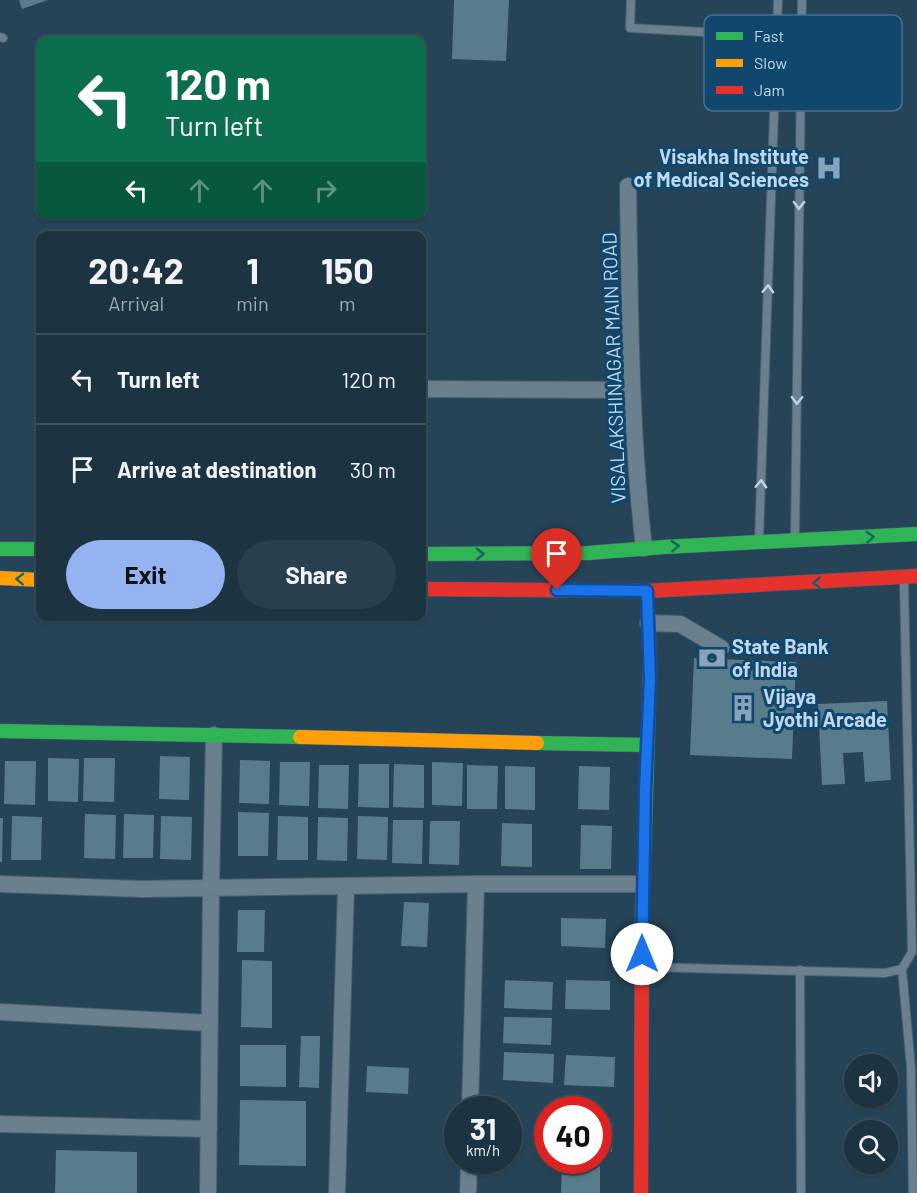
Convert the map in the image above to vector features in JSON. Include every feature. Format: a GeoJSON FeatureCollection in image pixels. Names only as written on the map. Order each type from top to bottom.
{"type":"FeatureCollection","features":[{"type":"Feature","properties":{"kind":"street","name":"VISALAKSHINAGAR MAIN ROAD"},"geometry":{"type":"LineString","coordinates":[[628,186],[632,390],[637,493],[644,548]]}},
{"type":"Feature","properties":{"kind":"street"},"geometry":{"type":"LineString","coordinates":[[426,389],[632,390]]}},
{"type":"Feature","properties":{"kind":"street"},"geometry":{"type":"LineString","coordinates":[[426,554],[588,553],[917,534]]}},
{"type":"Feature","properties":{"kind":"street"},"geometry":{"type":"LineString","coordinates":[[0,549],[36,549]]}},
{"type":"Feature","properties":{"kind":"street"},"geometry":{"type":"LineString","coordinates":[[426,589],[647,591],[910,577]]}},
{"type":"Feature","properties":{"kind":"street"},"geometry":{"type":"LineString","coordinates":[[0,578],[36,579]]}},
{"type":"Feature","properties":{"kind":"street"},"geometry":{"type":"LineString","coordinates":[[640,1193],[642,884],[650,679],[647,591]]}},
{"type":"Feature","properties":{"kind":"street"},"geometry":{"type":"LineString","coordinates":[[648,623],[680,624],[721,648]]}},
{"type":"Feature","properties":{"kind":"street"},"geometry":{"type":"LineString","coordinates":[[0,731],[646,745]]}},
{"type":"Feature","properties":{"kind":"street"},"geometry":{"type":"LineString","coordinates":[[208,1193],[214,735]]}},
{"type":"Feature","properties":{"kind":"street"},"geometry":{"type":"LineString","coordinates":[[0,884],[142,890],[476,884],[642,884]]}},
{"type":"Feature","properties":{"kind":"street"},"geometry":{"type":"LineString","coordinates":[[470,1096],[476,884]]}},
{"type":"Feature","properties":{"kind":"street"},"geometry":{"type":"LineString","coordinates":[[337,1193],[346,887]]}},
{"type":"Feature","properties":{"kind":"street"},"geometry":{"type":"LineString","coordinates":[[0,1012],[209,1023]]}},
{"type":"Feature","properties":{"kind":"street"},"geometry":{"type":"LineString","coordinates":[[0,1124],[209,1129]]}},
{"type":"Feature","properties":{"kind":"street"},"geometry":{"type":"LineString","coordinates":[[468,1193],[469,1174]]}},
{"type":"Feature","properties":{"kind":"lane"},"geometry":{"type":"LineString","coordinates":[[631,0],[630,28],[704,32]]}},
{"type":"Feature","properties":{"kind":"lane"},"geometry":{"type":"LineString","coordinates":[[802,0],[802,15]]}},
{"type":"Feature","properties":{"kind":"lane"},"geometry":{"type":"LineString","coordinates":[[759,542],[775,111]]}},
{"type":"Feature","properties":{"kind":"lane"},"geometry":{"type":"LineString","coordinates":[[795,540],[801,111]]}},
{"type":"Feature","properties":{"kind":"lane"},"geometry":{"type":"LineString","coordinates":[[910,577],[912,952],[902,969],[911,1068],[913,1193]]}},
{"type":"Feature","properties":{"kind":"lane"},"geometry":{"type":"LineString","coordinates":[[642,967],[885,974],[902,969]]}},
{"type":"Feature","properties":{"kind":"lane"},"geometry":{"type":"LineString","coordinates":[[800,970],[801,1193]]}},
{"type":"Feature","properties":{"kind":"building"},"geometry":{"type":"Polygon","coordinates":[[[19,0],[48,0],[22,9],[19,0]]]}},
{"type":"Feature","properties":{"kind":"building"},"geometry":{"type":"Polygon","coordinates":[[[454,0],[509,0],[506,61],[452,59],[454,0]]]}},
{"type":"Feature","properties":{"kind":"building","name":"Vijaya Jyothi Arcade"},"geometry":{"type":"Polygon","coordinates":[[[694,658],[796,662],[792,759],[690,755],[694,658]]]}},
{"type":"Feature","properties":{"kind":"building"},"geometry":{"type":"Polygon","coordinates":[[[887,701],[891,780],[865,782],[863,752],[843,753],[845,784],[822,785],[818,704],[887,701]]]}},
{"type":"Feature","properties":{"kind":"building"},"geometry":{"type":"Polygon","coordinates":[[[160,756],[190,757],[189,800],[159,799],[160,756]]]}},
{"type":"Feature","properties":{"kind":"building"},"geometry":{"type":"Polygon","coordinates":[[[48,758],[79,759],[78,802],[48,801],[48,758]]]}},
{"type":"Feature","properties":{"kind":"building"},"geometry":{"type":"Polygon","coordinates":[[[84,758],[115,758],[114,802],[83,801],[84,758]]]}},
{"type":"Feature","properties":{"kind":"building"},"geometry":{"type":"Polygon","coordinates":[[[240,760],[270,761],[269,804],[239,803],[240,760]]]}},
{"type":"Feature","properties":{"kind":"building"},"geometry":{"type":"Polygon","coordinates":[[[5,761],[36,761],[35,805],[4,804],[5,761]]]}},
{"type":"Feature","properties":{"kind":"building"},"geometry":{"type":"Polygon","coordinates":[[[280,762],[310,762],[309,806],[279,805],[280,762]]]}},
{"type":"Feature","properties":{"kind":"building"},"geometry":{"type":"Polygon","coordinates":[[[432,762],[463,763],[462,806],[432,805],[432,762]]]}},
{"type":"Feature","properties":{"kind":"building"},"geometry":{"type":"Polygon","coordinates":[[[359,764],[389,764],[389,808],[358,807],[359,764]]]}},
{"type":"Feature","properties":{"kind":"building"},"geometry":{"type":"Polygon","coordinates":[[[394,764],[424,765],[424,808],[393,807],[394,764]]]}},
{"type":"Feature","properties":{"kind":"building"},"geometry":{"type":"Polygon","coordinates":[[[319,765],[349,765],[348,809],[318,808],[319,765]]]}},
{"type":"Feature","properties":{"kind":"building"},"geometry":{"type":"Polygon","coordinates":[[[467,765],[498,766],[497,809],[467,809],[467,765]]]}},
{"type":"Feature","properties":{"kind":"building"},"geometry":{"type":"Polygon","coordinates":[[[505,766],[535,767],[535,810],[505,809],[505,766]]]}},
{"type":"Feature","properties":{"kind":"building"},"geometry":{"type":"Polygon","coordinates":[[[579,766],[610,767],[609,810],[578,809],[579,766]]]}},
{"type":"Feature","properties":{"kind":"building"},"geometry":{"type":"Polygon","coordinates":[[[238,812],[269,813],[268,856],[238,856],[238,812]]]}},
{"type":"Feature","properties":{"kind":"building"},"geometry":{"type":"Polygon","coordinates":[[[85,814],[116,815],[115,859],[84,858],[85,814]]]}},
{"type":"Feature","properties":{"kind":"building"},"geometry":{"type":"Polygon","coordinates":[[[124,814],[154,815],[153,858],[123,858],[124,814]]]}},
{"type":"Feature","properties":{"kind":"building"},"geometry":{"type":"Polygon","coordinates":[[[12,816],[42,817],[41,860],[11,860],[12,816]]]}},
{"type":"Feature","properties":{"kind":"building"},"geometry":{"type":"Polygon","coordinates":[[[161,816],[192,817],[191,860],[160,859],[161,816]]]}},
{"type":"Feature","properties":{"kind":"building"},"geometry":{"type":"Polygon","coordinates":[[[278,816],[308,817],[308,860],[277,860],[278,816]]]}},
{"type":"Feature","properties":{"kind":"building"},"geometry":{"type":"Polygon","coordinates":[[[358,816],[388,817],[387,860],[357,859],[358,816]]]}},
{"type":"Feature","properties":{"kind":"building"},"geometry":{"type":"Polygon","coordinates":[[[318,817],[348,818],[347,861],[317,860],[318,817]]]}},
{"type":"Feature","properties":{"kind":"building"},"geometry":{"type":"Polygon","coordinates":[[[0,818],[3,818],[2,862],[0,862],[0,818]]]}},
{"type":"Feature","properties":{"kind":"building"},"geometry":{"type":"Polygon","coordinates":[[[393,820],[423,820],[422,864],[392,863],[393,820]]]}},
{"type":"Feature","properties":{"kind":"building"},"geometry":{"type":"Polygon","coordinates":[[[430,821],[460,821],[459,865],[429,864],[430,821]]]}},
{"type":"Feature","properties":{"kind":"building"},"geometry":{"type":"Polygon","coordinates":[[[502,823],[532,824],[532,867],[501,866],[502,823]]]}},
{"type":"Feature","properties":{"kind":"building"},"geometry":{"type":"Polygon","coordinates":[[[581,825],[612,826],[611,869],[580,869],[581,825]]]}},
{"type":"Feature","properties":{"kind":"building"},"geometry":{"type":"Polygon","coordinates":[[[404,902],[429,903],[427,947],[401,946],[404,902]]]}},
{"type":"Feature","properties":{"kind":"building"},"geometry":{"type":"Polygon","coordinates":[[[238,910],[265,910],[264,952],[237,952],[238,910]]]}},
{"type":"Feature","properties":{"kind":"building"},"geometry":{"type":"Polygon","coordinates":[[[561,918],[606,919],[605,948],[561,946],[561,918]]]}},
{"type":"Feature","properties":{"kind":"building"},"geometry":{"type":"Polygon","coordinates":[[[242,960],[272,961],[272,1028],[241,1027],[242,960]]]}},
{"type":"Feature","properties":{"kind":"building"},"geometry":{"type":"Polygon","coordinates":[[[505,980],[553,982],[552,1010],[504,1008],[505,980]]]}},
{"type":"Feature","properties":{"kind":"building"},"geometry":{"type":"Polygon","coordinates":[[[566,980],[610,981],[610,1010],[565,1009],[566,980]]]}},
{"type":"Feature","properties":{"kind":"building"},"geometry":{"type":"Polygon","coordinates":[[[504,1017],[552,1018],[551,1045],[503,1043],[504,1017]]]}},
{"type":"Feature","properties":{"kind":"building"},"geometry":{"type":"Polygon","coordinates":[[[301,1036],[320,1036],[319,1088],[299,1087],[301,1036]]]}},
{"type":"Feature","properties":{"kind":"building"},"geometry":{"type":"Polygon","coordinates":[[[240,1045],[286,1045],[286,1087],[240,1086],[240,1045]]]}},
{"type":"Feature","properties":{"kind":"building"},"geometry":{"type":"Polygon","coordinates":[[[504,1052],[554,1054],[553,1083],[503,1080],[504,1052]]]}},
{"type":"Feature","properties":{"kind":"building"},"geometry":{"type":"Polygon","coordinates":[[[566,1055],[615,1057],[614,1087],[564,1085],[566,1055]]]}},
{"type":"Feature","properties":{"kind":"building"},"geometry":{"type":"Polygon","coordinates":[[[367,1066],[409,1068],[408,1094],[366,1092],[367,1066]]]}},
{"type":"Feature","properties":{"kind":"building"},"geometry":{"type":"Polygon","coordinates":[[[240,1100],[306,1101],[306,1166],[239,1165],[240,1100]]]}},
{"type":"Feature","properties":{"kind":"building"},"geometry":{"type":"Polygon","coordinates":[[[56,1150],[137,1152],[137,1193],[55,1193],[56,1150]]]}},
{"type":"Feature","properties":{"kind":"building"},"geometry":{"type":"Polygon","coordinates":[[[562,1174],[600,1174],[600,1193],[561,1193],[562,1174]]]}},
{"type":"Feature","properties":{"kind":"traffic: fast"},"geometry":{"type":"LineString","coordinates":[[426,554],[588,553],[917,534]]}},
{"type":"Feature","properties":{"kind":"traffic: fast"},"geometry":{"type":"LineString","coordinates":[[0,549],[36,549]]}},
{"type":"Feature","properties":{"kind":"traffic: fast"},"geometry":{"type":"LineString","coordinates":[[642,920],[650,669]]}},
{"type":"Feature","properties":{"kind":"traffic: fast"},"geometry":{"type":"LineString","coordinates":[[0,731],[300,737]]}},
{"type":"Feature","properties":{"kind":"traffic: fast"},"geometry":{"type":"LineString","coordinates":[[537,743],[646,745]]}},
{"type":"Feature","properties":{"kind":"traffic: slow"},"geometry":{"type":"LineString","coordinates":[[0,578],[36,580]]}},
{"type":"Feature","properties":{"kind":"traffic: slow"},"geometry":{"type":"LineString","coordinates":[[300,737],[537,743]]}},
{"type":"Feature","properties":{"kind":"traffic: jam"},"geometry":{"type":"LineString","coordinates":[[426,589],[647,591],[917,576]]}},
{"type":"Feature","properties":{"kind":"traffic: jam"},"geometry":{"type":"LineString","coordinates":[[647,591],[650,669]]}},
{"type":"Feature","properties":{"kind":"traffic: jam"},"geometry":{"type":"LineString","coordinates":[[641,1193],[642,920]]}},
{"type":"Feature","properties":{"kind":"place","name":"Visakha Institute of Medical Sciences"},"geometry":{"type":"Point","coordinates":[829,168]}},
{"type":"Feature","properties":{"kind":"place","name":"State Bank of India"},"geometry":{"type":"Point","coordinates":[712,658]}},
{"type":"Feature","properties":{"kind":"place","name":"Vijaya Jyothi Arcade"},"geometry":{"type":"Point","coordinates":[743,708]}},
{"type":"Feature","properties":{"kind":"route"},"geometry":{"type":"LineString","coordinates":[[557,590],[647,591],[650,679],[646,745],[642,954]]}}]}
